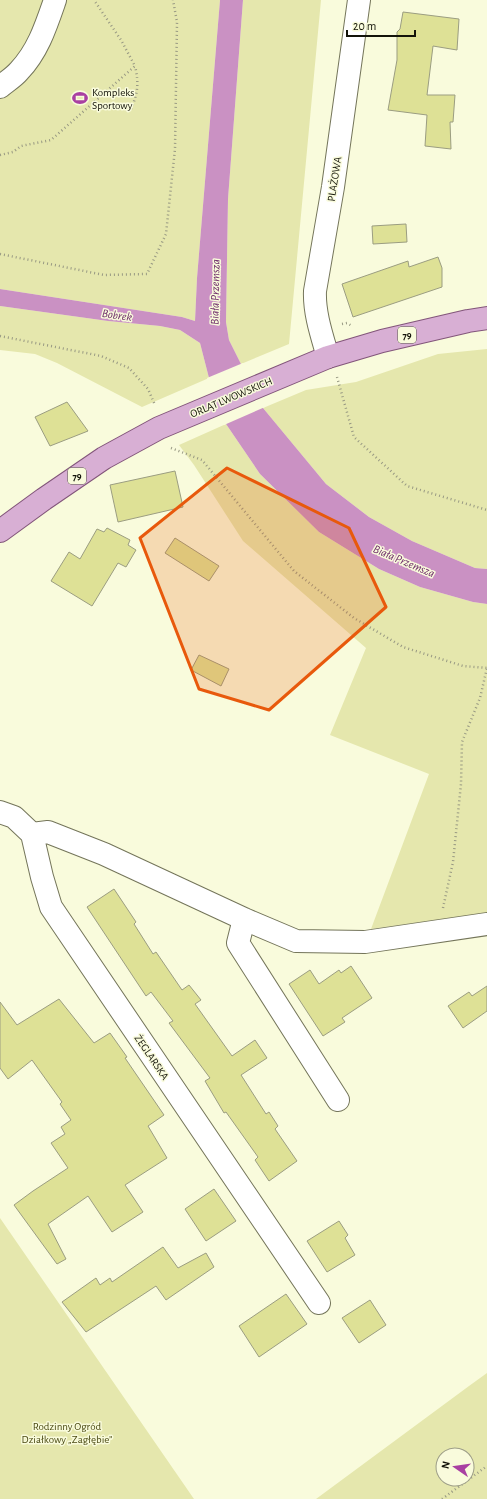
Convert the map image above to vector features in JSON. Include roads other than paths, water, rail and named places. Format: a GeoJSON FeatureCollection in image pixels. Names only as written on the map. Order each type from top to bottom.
{"type":"FeatureCollection","features":[{"type":"Feature","properties":{"kind":"main road","name":"ORLĄT LWOWSKICH"},"geometry":{"type":"LineString","coordinates":[[0,531],[104,458],[157,417],[332,365],[382,341],[487,318]]}},
{"type":"Feature","properties":{"kind":"street"},"geometry":{"type":"LineString","coordinates":[[0,87],[19,72],[33,54],[45,29],[55,0]]}},
{"type":"Feature","properties":{"kind":"street","name":"PLAŻOWA"},"geometry":{"type":"LineString","coordinates":[[332,365],[317,313],[315,291],[333,187],[359,0]]}},
{"type":"Feature","properties":{"kind":"street"},"geometry":{"type":"LineString","coordinates":[[0,812],[14,817],[32,834],[48,832],[104,854],[244,919],[296,941],[365,942],[487,924]]}},
{"type":"Feature","properties":{"kind":"street","name":"ŻEGLARSKA"},"geometry":{"type":"LineString","coordinates":[[32,834],[51,907],[319,1302]]}},
{"type":"Feature","properties":{"kind":"street"},"geometry":{"type":"LineString","coordinates":[[244,919],[238,943],[338,1100]]}},
{"type":"Feature","properties":{"kind":"water"},"geometry":{"type":"Polygon","coordinates":[[[220,0],[243,0],[228,199],[226,322],[229,340],[263,408],[326,484],[369,517],[412,541],[475,568],[487,569],[487,604],[473,602],[420,587],[379,569],[319,532],[260,474],[226,424],[209,378],[200,343],[180,330],[160,326],[108,321],[0,306],[0,289],[182,317],[195,321],[197,278],[220,0]]]}},
{"type":"Feature","properties":{"kind":"place","name":"Kompleks Sportowy"},"geometry":{"type":"Point","coordinates":[80,98]}},
{"type":"Feature","properties":{"kind":"water label","name":"Biała Przemsza"},"geometry":{"type":"Point","coordinates":[215,292]}},
{"type":"Feature","properties":{"kind":"water label","name":"Bobrek"},"geometry":{"type":"Point","coordinates":[117,315]}},
{"type":"Feature","properties":{"kind":"water label","name":"Biała Przemsza"},"geometry":{"type":"Point","coordinates":[404,561]}},
{"type":"Feature","properties":{"kind":"park label","name":"Rodzinny Ogród Działkowy „Zagłębie”"},"geometry":{"type":"Point","coordinates":[67,1432]}}]}
